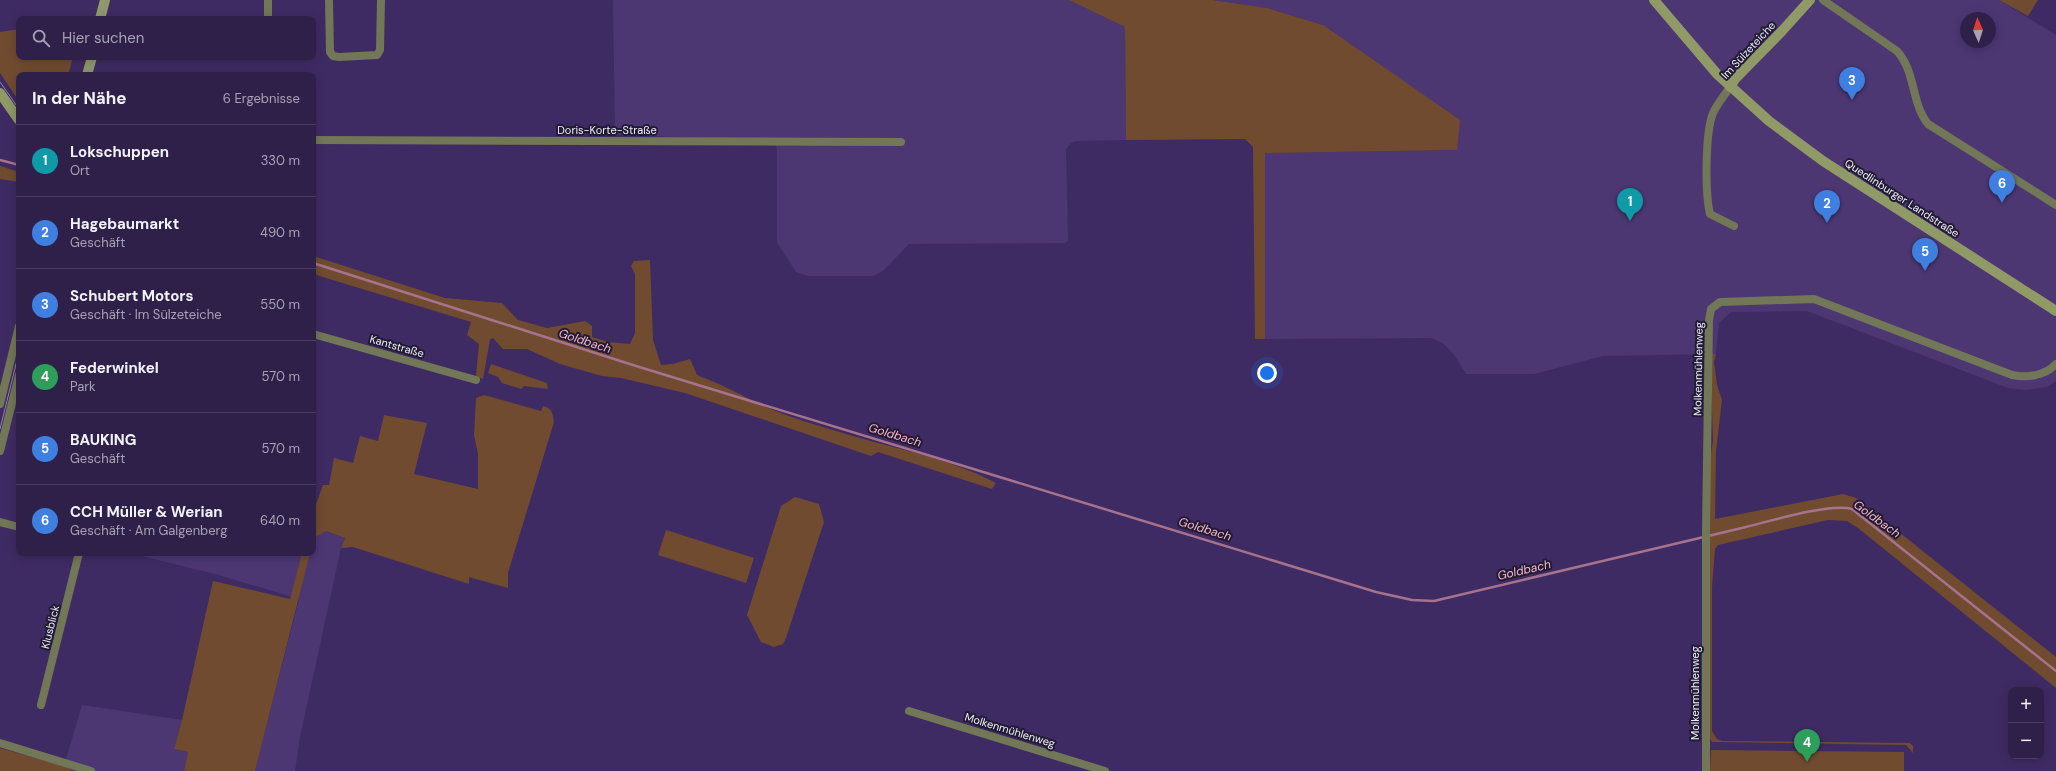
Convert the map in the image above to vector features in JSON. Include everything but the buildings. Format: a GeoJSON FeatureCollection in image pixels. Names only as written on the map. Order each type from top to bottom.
{"type":"FeatureCollection","features":[{"type":"Feature","properties":{"kind":"main road"},"geometry":{"type":"LineString","coordinates":[[101,16],[105,0]]}},
{"type":"Feature","properties":{"kind":"main road"},"geometry":{"type":"LineString","coordinates":[[1654,0],[1691,45],[1730,87]]}},
{"type":"Feature","properties":{"kind":"main road","name":"Im Sülzeteiche"},"geometry":{"type":"LineString","coordinates":[[1730,87],[1735,79],[1777,37],[1810,0]]}},
{"type":"Feature","properties":{"kind":"main road"},"geometry":{"type":"LineString","coordinates":[[88,72],[91,60]]}},
{"type":"Feature","properties":{"kind":"main road","name":"Quedlinburger Landstraße"},"geometry":{"type":"LineString","coordinates":[[1730,87],[1758,112],[1823,161],[2056,312]]}},
{"type":"Feature","properties":{"kind":"main road"},"geometry":{"type":"LineString","coordinates":[[0,93],[16,116]]}},
{"type":"Feature","properties":{"kind":"street"},"geometry":{"type":"LineString","coordinates":[[268,0],[268,16]]}},
{"type":"Feature","properties":{"kind":"street"},"geometry":{"type":"LineString","coordinates":[[329,0],[330,52],[334,56],[339,57],[378,55],[380,50],[381,0]]}},
{"type":"Feature","properties":{"kind":"street"},"geometry":{"type":"LineString","coordinates":[[1824,0],[1897,51],[1905,60],[1919,109],[1928,124],[2056,205]]}},
{"type":"Feature","properties":{"kind":"street","name":"Im Sülzeteiche"},"geometry":{"type":"LineString","coordinates":[[1730,87],[1716,106],[1711,120],[1708,151],[1708,204],[1710,214],[1734,226]]}},
{"type":"Feature","properties":{"kind":"street","name":"Doris-Korte-Straße"},"geometry":{"type":"LineString","coordinates":[[316,140],[901,142]]}},
{"type":"Feature","properties":{"kind":"street","name":"Molkenmühlenweg"},"geometry":{"type":"LineString","coordinates":[[1706,771],[1706,531],[1709,320],[1711,309],[1720,302],[1814,299],[2012,375],[2024,378],[2040,375],[2056,364]]}},
{"type":"Feature","properties":{"kind":"street","name":"Kantstraße"},"geometry":{"type":"LineString","coordinates":[[316,335],[476,380]]}},
{"type":"Feature","properties":{"kind":"street"},"geometry":{"type":"LineString","coordinates":[[0,404],[3,380],[16,336]]}},
{"type":"Feature","properties":{"kind":"street"},"geometry":{"type":"LineString","coordinates":[[3,380],[16,384]]}},
{"type":"Feature","properties":{"kind":"street"},"geometry":{"type":"LineString","coordinates":[[0,451],[16,388]]}},
{"type":"Feature","properties":{"kind":"street"},"geometry":{"type":"LineString","coordinates":[[0,522],[16,526]]}},
{"type":"Feature","properties":{"kind":"street","name":"Klusblick"},"geometry":{"type":"LineString","coordinates":[[41,705],[78,556]]}},
{"type":"Feature","properties":{"kind":"street","name":"Molkenmühlenweg"},"geometry":{"type":"LineString","coordinates":[[908,711],[1105,771]]}},
{"type":"Feature","properties":{"kind":"street"},"geometry":{"type":"LineString","coordinates":[[0,743],[91,771]]}},
{"type":"Feature","properties":{"kind":"shaded area"},"geometry":{"type":"Polygon","coordinates":[[[613,0],[1069,0],[1125,27],[1126,140],[1077,141],[1071,143],[1066,149],[1068,241],[1065,243],[909,244],[883,271],[873,276],[808,276],[796,272],[777,242],[777,148],[771,138],[710,139],[615,134],[613,0]]]}},
{"type":"Feature","properties":{"kind":"shaded area"},"geometry":{"type":"Polygon","coordinates":[[[1069,0],[1212,0],[1267,8],[1323,25],[1460,120],[1457,150],[1265,153],[1265,339],[1255,339],[1253,147],[1245,139],[1126,140],[1125,27],[1069,0]]]}},
{"type":"Feature","properties":{"kind":"shaded area"},"geometry":{"type":"Polygon","coordinates":[[[1212,0],[1999,0],[2056,35],[2056,381],[2047,387],[2026,390],[2008,388],[1807,311],[1731,312],[1719,323],[1716,354],[1603,356],[1534,374],[1466,374],[1455,356],[1444,344],[1432,338],[1265,339],[1265,153],[1457,150],[1323,25],[1267,8],[1212,0]]]}},
{"type":"Feature","properties":{"kind":"shaded area"},"geometry":{"type":"Polygon","coordinates":[[[1999,0],[2038,0],[2028,16],[1999,0]]]}},
{"type":"Feature","properties":{"kind":"shaded area"},"geometry":{"type":"Polygon","coordinates":[[[16,29],[16,60],[72,60],[69,72],[16,72],[16,97],[0,73],[0,32],[16,29]]]}},
{"type":"Feature","properties":{"kind":"shaded area"},"geometry":{"type":"Polygon","coordinates":[[[0,166],[16,171],[16,182],[0,179],[0,166]]]}},
{"type":"Feature","properties":{"kind":"shaded area"},"geometry":{"type":"Polygon","coordinates":[[[316,257],[445,298],[502,303],[518,320],[547,328],[585,321],[592,326],[592,337],[608,342],[630,344],[635,333],[635,274],[631,266],[634,261],[650,260],[653,340],[661,365],[673,364],[690,359],[697,375],[766,407],[806,422],[941,460],[978,474],[996,483],[992,489],[878,452],[871,456],[685,393],[621,378],[602,376],[560,364],[527,349],[503,349],[493,338],[490,339],[483,379],[476,376],[479,344],[467,335],[471,322],[316,275],[316,257]]]}},
{"type":"Feature","properties":{"kind":"shaded area"},"geometry":{"type":"Polygon","coordinates":[[[1710,354],[1716,354],[1714,362],[1717,385],[1722,400],[1716,451],[1715,519],[1843,494],[1856,498],[2056,657],[2056,688],[1858,528],[1847,521],[1828,520],[1718,545],[1715,549],[1712,587],[1712,731],[1717,739],[1722,741],[1910,743],[1913,746],[1913,753],[1906,745],[1712,742],[1709,737],[1710,463],[1713,440],[1710,354]]]}},
{"type":"Feature","properties":{"kind":"shaded area"},"geometry":{"type":"Polygon","coordinates":[[[491,364],[547,383],[548,389],[524,386],[521,389],[502,383],[498,377],[488,373],[491,364]]]}},
{"type":"Feature","properties":{"kind":"shaded area"},"geometry":{"type":"Polygon","coordinates":[[[484,395],[541,411],[543,406],[552,412],[553,416],[554,422],[508,573],[508,588],[469,577],[469,584],[353,547],[341,548],[345,538],[326,531],[316,537],[316,505],[323,485],[329,485],[334,458],[353,463],[360,436],[378,441],[384,415],[427,423],[414,474],[478,489],[478,454],[474,435],[476,398],[484,395]]]}},
{"type":"Feature","properties":{"kind":"shaded area"},"geometry":{"type":"Polygon","coordinates":[[[795,497],[819,504],[824,522],[786,638],[783,644],[774,647],[761,642],[747,615],[781,506],[795,497]]]}},
{"type":"Feature","properties":{"kind":"shaded area"},"geometry":{"type":"Polygon","coordinates":[[[316,503],[324,504],[316,536],[316,503]]]}},
{"type":"Feature","properties":{"kind":"shaded area"},"geometry":{"type":"Polygon","coordinates":[[[666,530],[754,558],[746,583],[658,555],[666,530]]]}},
{"type":"Feature","properties":{"kind":"shaded area"},"geometry":{"type":"Polygon","coordinates":[[[326,531],[345,538],[341,548],[300,737],[295,771],[255,771],[299,599],[215,574],[141,556],[316,556],[316,536],[326,531]]]}},
{"type":"Feature","properties":{"kind":"shaded area"},"geometry":{"type":"Polygon","coordinates":[[[301,556],[309,556],[255,771],[184,771],[188,752],[174,749],[182,720],[213,581],[290,599],[301,556]]]}},
{"type":"Feature","properties":{"kind":"shaded area"},"geometry":{"type":"Polygon","coordinates":[[[82,705],[182,720],[174,749],[188,752],[184,771],[75,771],[64,766],[82,705]]]}},
{"type":"Feature","properties":{"kind":"shaded area"},"geometry":{"type":"Polygon","coordinates":[[[0,748],[64,766],[74,771],[0,771],[0,748]]]}},
{"type":"Feature","properties":{"kind":"shaded area"},"geometry":{"type":"Polygon","coordinates":[[[1711,750],[1904,752],[1904,771],[1710,771],[1711,750]]]}},
{"type":"Feature","properties":{"kind":"waterway","name":"Goldbach"},"geometry":{"type":"LineString","coordinates":[[0,160],[16,164]]}},
{"type":"Feature","properties":{"kind":"waterway","name":"Goldbach"},"geometry":{"type":"LineString","coordinates":[[316,264],[636,366],[1376,592],[1412,600],[1434,601],[1815,510],[1830,508],[1852,509],[2056,671]]}},
{"type":"Feature","properties":{"kind":"tram line"},"geometry":{"type":"LineString","coordinates":[[103,16],[106,0]]}},
{"type":"Feature","properties":{"kind":"tram line"},"geometry":{"type":"LineString","coordinates":[[89,72],[92,60]]}},
{"type":"Feature","properties":{"kind":"tram line"},"geometry":{"type":"LineString","coordinates":[[0,82],[16,105]]}},
{"type":"Feature","properties":{"kind":"tram line"},"geometry":{"type":"LineString","coordinates":[[0,429],[16,364]]}},
{"type":"Feature","properties":{"kind":"place","name":"Schubert Motors"},"geometry":{"type":"Point","coordinates":[1852,100]}},
{"type":"Feature","properties":{"kind":"place","name":"CCH Müller & Werian"},"geometry":{"type":"Point","coordinates":[2002,203]}},
{"type":"Feature","properties":{"kind":"place","name":"Lokschuppen"},"geometry":{"type":"Point","coordinates":[1630,221]}},
{"type":"Feature","properties":{"kind":"place","name":"Hagebaumarkt"},"geometry":{"type":"Point","coordinates":[1827,223]}},
{"type":"Feature","properties":{"kind":"place","name":"BAUKING"},"geometry":{"type":"Point","coordinates":[1925,271]}},
{"type":"Feature","properties":{"kind":"place","name":"Federwinkel"},"geometry":{"type":"Point","coordinates":[1807,762]}}]}
